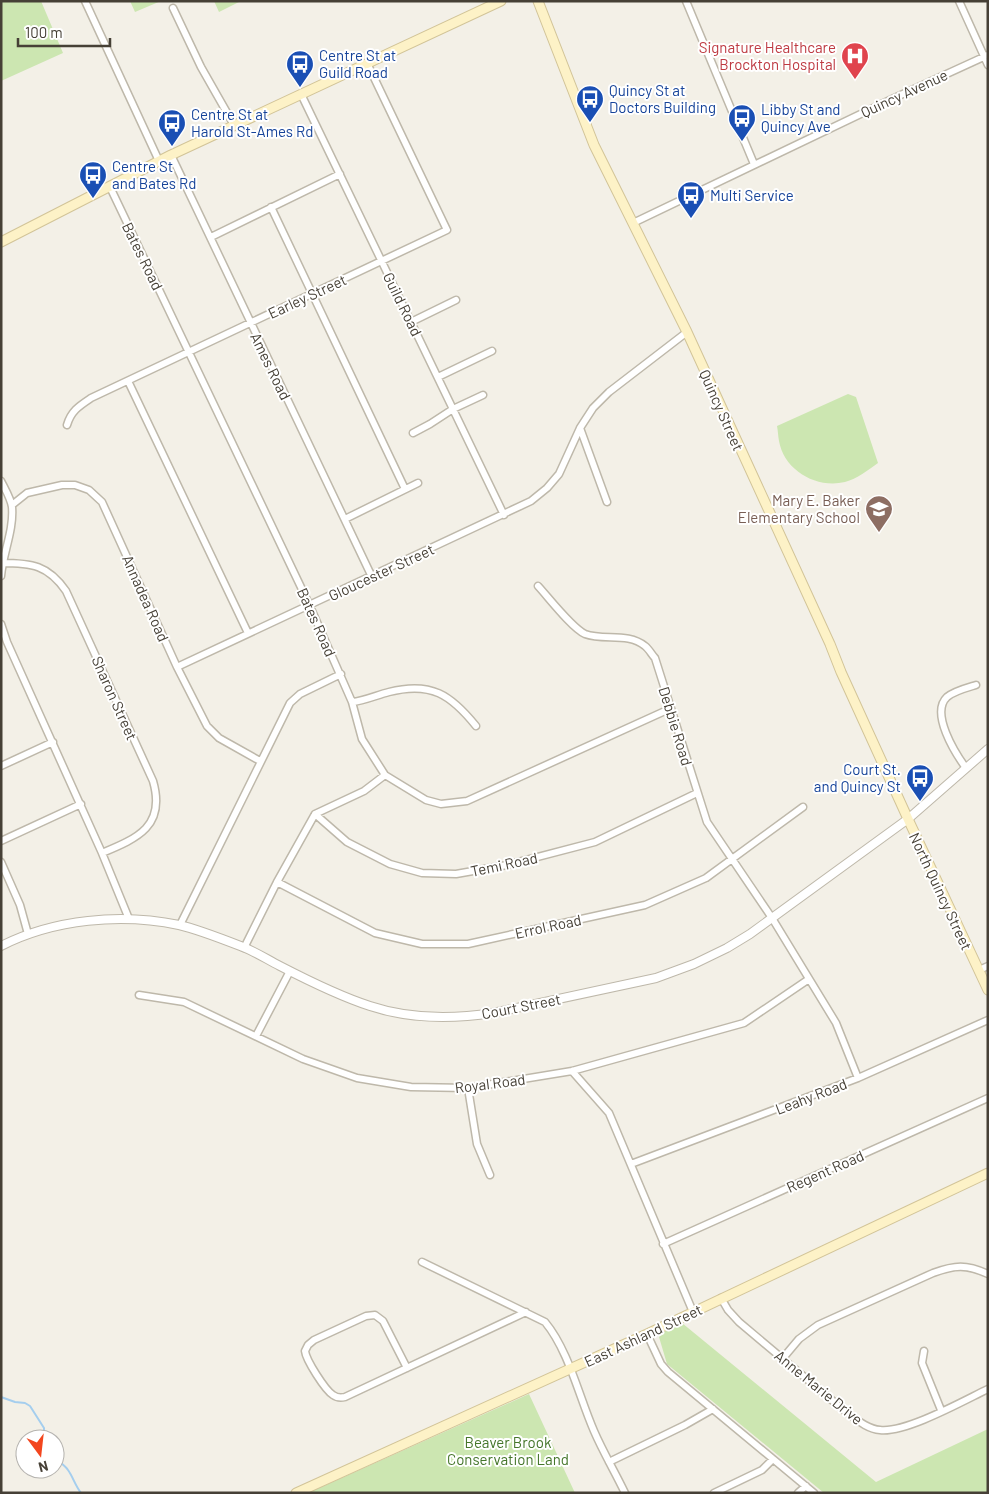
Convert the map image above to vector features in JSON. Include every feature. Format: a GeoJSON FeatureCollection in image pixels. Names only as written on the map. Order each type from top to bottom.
{"type":"FeatureCollection","features":[{"type":"Feature","properties":{"kind":"main road"},"geometry":{"type":"LineString","coordinates":[[1,242],[171,155],[500,1]]}},
{"type":"Feature","properties":{"kind":"main road","name":"Quincy Street"},"geometry":{"type":"LineString","coordinates":[[538,1],[594,145],[687,332],[908,819]]}},
{"type":"Feature","properties":{"kind":"main road","name":"North Quincy Street"},"geometry":{"type":"LineString","coordinates":[[908,819],[988,990]]}},
{"type":"Feature","properties":{"kind":"main road","name":"East Ashland Street"},"geometry":{"type":"LineString","coordinates":[[296,1493],[647,1334],[988,1173]]}},
{"type":"Feature","properties":{"kind":"street"},"geometry":{"type":"LineString","coordinates":[[85,1],[159,161]]}},
{"type":"Feature","properties":{"kind":"street"},"geometry":{"type":"LineString","coordinates":[[686,1],[754,164]]}},
{"type":"Feature","properties":{"kind":"street"},"geometry":{"type":"LineString","coordinates":[[959,1],[986,56],[988,65]]}},
{"type":"Feature","properties":{"kind":"street"},"geometry":{"type":"LineString","coordinates":[[173,8],[201,66],[234,125]]}},
{"type":"Feature","properties":{"kind":"street","name":"Quincy Avenue"},"geometry":{"type":"LineString","coordinates":[[632,223],[892,98],[986,56]]}},
{"type":"Feature","properties":{"kind":"street","name":"Earley Street"},"geometry":{"type":"LineString","coordinates":[[67,425],[75,408],[91,398],[447,230],[367,63]]}},
{"type":"Feature","properties":{"kind":"street","name":"Guild Road"},"geometry":{"type":"LineString","coordinates":[[301,94],[504,515]]}},
{"type":"Feature","properties":{"kind":"street","name":"Ames Road"},"geometry":{"type":"LineString","coordinates":[[171,155],[372,577]]}},
{"type":"Feature","properties":{"kind":"street"},"geometry":{"type":"LineString","coordinates":[[210,237],[340,174]]}},
{"type":"Feature","properties":{"kind":"street","name":"Bates Road"},"geometry":{"type":"LineString","coordinates":[[110,187],[309,604],[341,674],[352,702],[362,738],[385,775],[426,800],[441,804],[467,801],[665,711],[671,710]]}},
{"type":"Feature","properties":{"kind":"street"},"geometry":{"type":"LineString","coordinates":[[271,208],[405,489]]}},
{"type":"Feature","properties":{"kind":"street"},"geometry":{"type":"LineString","coordinates":[[411,322],[456,300]]}},
{"type":"Feature","properties":{"kind":"street","name":"Gloucester Street"},"geometry":{"type":"LineString","coordinates":[[177,667],[504,515],[531,500],[554,481],[564,465],[588,413],[603,398],[687,332]]}},
{"type":"Feature","properties":{"kind":"street"},"geometry":{"type":"LineString","coordinates":[[438,377],[492,351]]}},
{"type":"Feature","properties":{"kind":"street"},"geometry":{"type":"LineString","coordinates":[[128,381],[248,634]]}},
{"type":"Feature","properties":{"kind":"street"},"geometry":{"type":"LineString","coordinates":[[413,433],[453,409],[483,395]]}},
{"type":"Feature","properties":{"kind":"street"},"geometry":{"type":"LineString","coordinates":[[580,428],[606,502]]}},
{"type":"Feature","properties":{"kind":"street"},"geometry":{"type":"LineString","coordinates":[[1,482],[12,505],[12,522],[2,563],[1,576]]}},
{"type":"Feature","properties":{"kind":"street"},"geometry":{"type":"LineString","coordinates":[[345,520],[418,483]]}},
{"type":"Feature","properties":{"kind":"street","name":"Annadea Road"},"geometry":{"type":"LineString","coordinates":[[12,505],[27,493],[62,484],[75,485],[89,490],[102,502],[177,667],[207,726],[219,738],[260,761]]}},
{"type":"Feature","properties":{"kind":"street","name":"Sharon Street"},"geometry":{"type":"LineString","coordinates":[[2,563],[34,565],[50,572],[66,591],[154,781],[157,792],[156,809],[154,818],[149,826],[133,839],[102,853]]}},
{"type":"Feature","properties":{"kind":"street","name":"Debbie Road"},"geometry":{"type":"LineString","coordinates":[[538,586],[574,626],[583,633],[595,636],[632,639],[645,646],[655,658],[707,822],[772,918],[836,1023],[858,1078]]}},
{"type":"Feature","properties":{"kind":"street"},"geometry":{"type":"LineString","coordinates":[[1,624],[7,642],[81,804],[129,919]]}},
{"type":"Feature","properties":{"kind":"street"},"geometry":{"type":"LineString","coordinates":[[180,925],[290,703],[300,694],[341,674]]}},
{"type":"Feature","properties":{"kind":"street"},"geometry":{"type":"LineString","coordinates":[[966,768],[950,742],[940,717],[940,712],[947,697],[958,690],[976,685]]}},
{"type":"Feature","properties":{"kind":"street"},"geometry":{"type":"LineString","coordinates":[[352,702],[407,688],[440,692],[450,698],[464,711],[476,726]]}},
{"type":"Feature","properties":{"kind":"street"},"geometry":{"type":"LineString","coordinates":[[1,766],[54,742]]}},
{"type":"Feature","properties":{"kind":"street","name":"Court Street"},"geometry":{"type":"LineString","coordinates":[[1,946],[28,934],[74,922],[129,919],[180,925],[244,948],[337,994],[371,1007],[409,1015],[445,1017],[494,1013],[656,978],[694,964],[727,948],[772,918],[908,819],[988,749]]}},
{"type":"Feature","properties":{"kind":"street"},"geometry":{"type":"LineString","coordinates":[[244,948],[277,882],[315,814],[364,791],[385,775]]}},
{"type":"Feature","properties":{"kind":"street","name":"Temi Road"},"geometry":{"type":"LineString","coordinates":[[315,814],[347,842],[390,864],[422,872],[456,874],[507,865],[595,842],[697,793]]}},
{"type":"Feature","properties":{"kind":"street"},"geometry":{"type":"LineString","coordinates":[[1,841],[81,804]]}},
{"type":"Feature","properties":{"kind":"street","name":"Errol Road"},"geometry":{"type":"LineString","coordinates":[[277,882],[375,933],[422,944],[468,944],[645,905],[706,878],[803,806]]}},
{"type":"Feature","properties":{"kind":"street"},"geometry":{"type":"LineString","coordinates":[[1,862],[20,905],[28,934]]}},
{"type":"Feature","properties":{"kind":"street"},"geometry":{"type":"LineString","coordinates":[[978,970],[988,966]]}},
{"type":"Feature","properties":{"kind":"street"},"geometry":{"type":"LineString","coordinates":[[256,1036],[290,971]]}},
{"type":"Feature","properties":{"kind":"street","name":"Royal Road"},"geometry":{"type":"LineString","coordinates":[[139,994],[184,1002],[303,1059],[356,1078],[411,1087],[468,1088],[572,1071],[744,1024],[809,979]]}},
{"type":"Feature","properties":{"kind":"street","name":"Leahy Road"},"geometry":{"type":"LineString","coordinates":[[631,1164],[858,1078],[988,1020]]}},
{"type":"Feature","properties":{"kind":"street"},"geometry":{"type":"LineString","coordinates":[[572,1071],[609,1113],[693,1312]]}},
{"type":"Feature","properties":{"kind":"street"},"geometry":{"type":"LineString","coordinates":[[468,1088],[477,1144],[490,1175]]}},
{"type":"Feature","properties":{"kind":"street","name":"Regent Road"},"geometry":{"type":"LineString","coordinates":[[663,1244],[988,1098]]}},
{"type":"Feature","properties":{"kind":"street"},"geometry":{"type":"LineString","coordinates":[[422,1262],[545,1322],[550,1328],[570,1369],[594,1431],[625,1493]]}},
{"type":"Feature","properties":{"kind":"street"},"geometry":{"type":"LineString","coordinates":[[783,1358],[799,1339],[818,1325],[934,1273],[949,1267],[960,1266],[974,1267],[988,1274]]}},
{"type":"Feature","properties":{"kind":"street","name":"Anne Marie Drive"},"geometry":{"type":"LineString","coordinates":[[721,1298],[728,1310],[739,1322],[860,1422],[879,1430],[897,1430],[988,1389]]}},
{"type":"Feature","properties":{"kind":"street"},"geometry":{"type":"LineString","coordinates":[[407,1368],[383,1321],[375,1315],[366,1316],[314,1340],[305,1351],[308,1361],[331,1393],[337,1397],[345,1397],[407,1368],[526,1312]]}},
{"type":"Feature","properties":{"kind":"street"},"geometry":{"type":"LineString","coordinates":[[647,1334],[668,1372],[814,1493]]}},
{"type":"Feature","properties":{"kind":"street"},"geometry":{"type":"LineString","coordinates":[[924,1351],[922,1363],[942,1410]]}},
{"type":"Feature","properties":{"kind":"street"},"geometry":{"type":"LineString","coordinates":[[609,1462],[685,1425],[713,1409]]}},
{"type":"Feature","properties":{"kind":"street"},"geometry":{"type":"LineString","coordinates":[[714,1493],[762,1470],[773,1458]]}},
{"type":"Feature","properties":{"kind":"street"},"geometry":{"type":"LineString","coordinates":[[798,1493],[806,1486]]}},
{"type":"Feature","properties":{"kind":"green space"},"geometry":{"type":"Polygon","coordinates":[[[1,1],[41,1],[63,53],[1,81],[1,1]]]}},
{"type":"Feature","properties":{"kind":"green space"},"geometry":{"type":"Polygon","coordinates":[[[130,1],[161,1],[135,12],[130,1]]]}},
{"type":"Feature","properties":{"kind":"green space"},"geometry":{"type":"Polygon","coordinates":[[[214,1],[241,1],[219,12],[214,1]]]}},
{"type":"Feature","properties":{"kind":"green space"},"geometry":{"type":"Polygon","coordinates":[[[848,394],[856,397],[878,463],[849,481],[823,483],[813,480],[794,469],[787,461],[779,441],[777,426],[848,394]]]}},
{"type":"Feature","properties":{"kind":"green space"},"geometry":{"type":"Polygon","coordinates":[[[682,1323],[876,1482],[988,1429],[988,1493],[824,1493],[667,1364],[659,1337],[663,1332],[682,1323]]]}},
{"type":"Feature","properties":{"kind":"green space","name":"Beaver Brook Conservation Land"},"geometry":{"type":"Polygon","coordinates":[[[529,1394],[575,1493],[296,1493],[314,1485],[317,1489],[529,1394]]]}},
{"type":"Feature","properties":{"kind":"waterway"},"geometry":{"type":"LineString","coordinates":[[1,1397],[30,1406],[44,1429]]}},
{"type":"Feature","properties":{"kind":"waterway"},"geometry":{"type":"LineString","coordinates":[[65,1466],[81,1493]]}},
{"type":"Feature","properties":{"kind":"place","name":"Signature Healthcare Brockton Hospital"},"geometry":{"type":"Point","coordinates":[855,80]}},
{"type":"Feature","properties":{"kind":"place","name":"Centre St at Guild Road"},"geometry":{"type":"Point","coordinates":[300,88]}},
{"type":"Feature","properties":{"kind":"place","name":"Quincy St at Doctors Building"},"geometry":{"type":"Point","coordinates":[590,123]}},
{"type":"Feature","properties":{"kind":"place","name":"Libby St and Quincy Ave"},"geometry":{"type":"Point","coordinates":[742,142]}},
{"type":"Feature","properties":{"kind":"place","name":"Centre St at Harold St-Ames Rd"},"geometry":{"type":"Point","coordinates":[172,147]}},
{"type":"Feature","properties":{"kind":"place","name":"Centre St and Bates Rd"},"geometry":{"type":"Point","coordinates":[93,199]}},
{"type":"Feature","properties":{"kind":"place","name":"Multi Service"},"geometry":{"type":"Point","coordinates":[691,219]}},
{"type":"Feature","properties":{"kind":"place","name":"Mary E. Baker Elementary School"},"geometry":{"type":"Point","coordinates":[879,533]}},
{"type":"Feature","properties":{"kind":"place","name":"Court St. and Quincy St"},"geometry":{"type":"Point","coordinates":[920,802]}}]}
